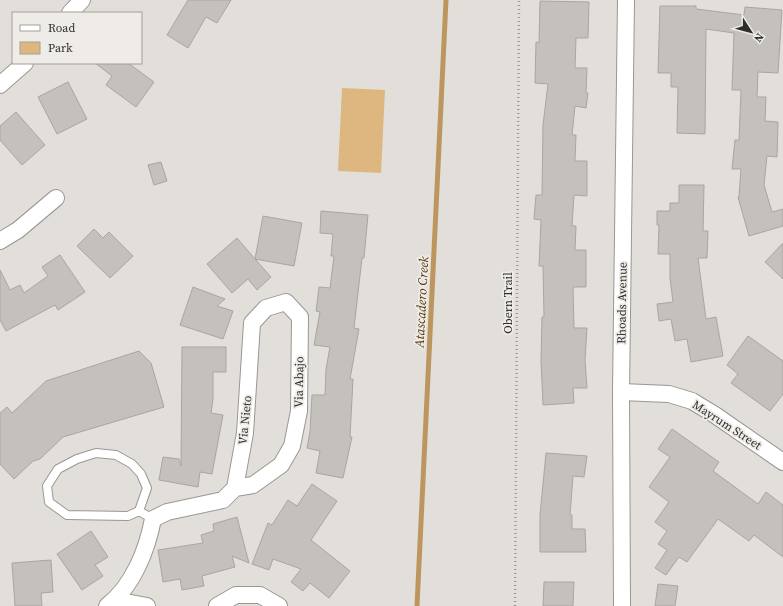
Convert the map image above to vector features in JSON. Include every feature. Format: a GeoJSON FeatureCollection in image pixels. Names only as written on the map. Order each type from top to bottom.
{"type":"FeatureCollection","features":[{"type":"Feature","properties":{"kind":"street"},"geometry":{"type":"LineString","coordinates":[[71,12],[82,0]]}},
{"type":"Feature","properties":{"kind":"street","name":"Rhoads Avenue"},"geometry":{"type":"LineString","coordinates":[[622,606],[621,392],[626,0]]}},
{"type":"Feature","properties":{"kind":"street"},"geometry":{"type":"LineString","coordinates":[[0,85],[24,64]]}},
{"type":"Feature","properties":{"kind":"street"},"geometry":{"type":"LineString","coordinates":[[0,241],[18,230],[56,198]]}},
{"type":"Feature","properties":{"kind":"street","name":"Via Nieto"},"geometry":{"type":"LineString","coordinates":[[234,488],[245,433],[252,323],[266,308],[286,302],[300,317]]}},
{"type":"Feature","properties":{"kind":"street","name":"Via Abajo"},"geometry":{"type":"LineString","coordinates":[[234,488],[253,484],[281,465],[292,446],[299,411],[300,317]]}},
{"type":"Feature","properties":{"kind":"street","name":"Mayrum Street"},"geometry":{"type":"LineString","coordinates":[[621,392],[669,394],[692,401],[783,462]]}},
{"type":"Feature","properties":{"kind":"street"},"geometry":{"type":"LineString","coordinates":[[111,603],[135,573],[150,534],[153,519],[167,512],[223,500],[234,488]]}},
{"type":"Feature","properties":{"kind":"street"},"geometry":{"type":"LineString","coordinates":[[216,606],[236,595],[260,595],[279,606]]}},
{"type":"Feature","properties":{"kind":"street"},"geometry":{"type":"LineString","coordinates":[[111,603],[147,606]]}},
{"type":"Feature","properties":{"kind":"lane"},"geometry":{"type":"LineString","coordinates":[[96,452],[116,455],[132,464],[141,474],[147,488],[139,511],[128,516],[67,514],[49,502],[46,486],[58,469],[76,458],[96,452]]}},
{"type":"Feature","properties":{"kind":"lane"},"geometry":{"type":"LineString","coordinates":[[139,511],[153,519]]}},
{"type":"Feature","properties":{"kind":"path","name":"Obern Trail"},"geometry":{"type":"LineString","coordinates":[[515,606],[519,0]]}},
{"type":"Feature","properties":{"kind":"green space"},"geometry":{"type":"Polygon","coordinates":[[[342,88],[385,90],[381,173],[338,171],[342,88]]]}},
{"type":"Feature","properties":{"kind":"building"},"geometry":{"type":"Polygon","coordinates":[[[188,0],[231,0],[217,23],[206,17],[188,48],[167,35],[188,0]]]}},
{"type":"Feature","properties":{"kind":"building"},"geometry":{"type":"Polygon","coordinates":[[[540,1],[589,2],[588,38],[576,38],[575,68],[587,68],[586,93],[588,93],[586,108],[575,106],[572,135],[576,135],[575,161],[587,161],[587,196],[574,195],[572,226],[576,226],[575,250],[586,250],[586,287],[573,287],[574,328],[587,328],[585,360],[587,388],[573,388],[574,403],[543,405],[541,361],[542,317],[544,317],[543,266],[539,266],[541,220],[534,219],[536,195],[542,195],[543,125],[548,84],[535,83],[536,42],[539,43],[540,1]]]}},
{"type":"Feature","properties":{"kind":"building"},"geometry":{"type":"Polygon","coordinates":[[[660,6],[696,6],[696,9],[744,15],[745,7],[782,10],[778,73],[758,72],[757,97],[766,97],[765,121],[778,122],[777,157],[767,156],[764,185],[772,212],[783,209],[783,226],[749,236],[738,197],[741,169],[732,169],[735,140],[739,140],[741,90],[732,90],[734,33],[706,29],[705,134],[677,133],[678,87],[671,87],[671,73],[658,73],[660,6]]]}},
{"type":"Feature","properties":{"kind":"building"},"geometry":{"type":"Polygon","coordinates":[[[96,64],[129,64],[154,82],[136,107],[106,85],[112,76],[96,64]]]}},
{"type":"Feature","properties":{"kind":"building"},"geometry":{"type":"Polygon","coordinates":[[[68,82],[87,119],[57,134],[38,97],[68,82]]]}},
{"type":"Feature","properties":{"kind":"building"},"geometry":{"type":"Polygon","coordinates":[[[16,112],[45,145],[22,165],[0,140],[0,126],[16,112]]]}},
{"type":"Feature","properties":{"kind":"building"},"geometry":{"type":"Polygon","coordinates":[[[161,162],[167,181],[154,185],[148,165],[161,162]]]}},
{"type":"Feature","properties":{"kind":"building"},"geometry":{"type":"Polygon","coordinates":[[[679,185],[704,185],[703,231],[708,231],[707,258],[698,258],[706,319],[716,317],[723,356],[691,362],[687,339],[675,341],[671,319],[659,321],[657,304],[673,302],[670,278],[670,254],[658,254],[659,225],[657,225],[657,211],[670,211],[670,203],[679,203],[679,185]]]}},
{"type":"Feature","properties":{"kind":"building"},"geometry":{"type":"Polygon","coordinates":[[[321,211],[368,215],[364,258],[362,258],[354,328],[359,329],[350,379],[353,379],[350,437],[352,437],[343,478],[316,473],[320,451],[307,448],[310,432],[312,395],[325,395],[326,369],[330,347],[314,345],[320,312],[316,311],[319,287],[330,288],[334,256],[331,256],[333,234],[320,233],[321,211]]]}},
{"type":"Feature","properties":{"kind":"building"},"geometry":{"type":"Polygon","coordinates":[[[263,216],[302,223],[294,266],[255,259],[263,216]]]}},
{"type":"Feature","properties":{"kind":"building"},"geometry":{"type":"Polygon","coordinates":[[[94,229],[103,238],[109,232],[133,256],[110,278],[77,246],[94,229]]]}},
{"type":"Feature","properties":{"kind":"building"},"geometry":{"type":"Polygon","coordinates":[[[237,238],[271,277],[257,290],[248,279],[232,293],[207,264],[237,238]]]}},
{"type":"Feature","properties":{"kind":"building"},"geometry":{"type":"Polygon","coordinates":[[[783,243],[783,279],[765,262],[783,243]]]}},
{"type":"Feature","properties":{"kind":"building"},"geometry":{"type":"Polygon","coordinates":[[[60,255],[85,292],[58,310],[55,305],[6,331],[0,320],[0,270],[10,290],[20,285],[24,293],[48,276],[42,267],[60,255]]]}},
{"type":"Feature","properties":{"kind":"building"},"geometry":{"type":"Polygon","coordinates":[[[193,287],[225,299],[217,306],[233,311],[223,339],[180,325],[193,287]]]}},
{"type":"Feature","properties":{"kind":"building"},"geometry":{"type":"Polygon","coordinates":[[[748,336],[783,361],[783,394],[770,411],[731,383],[738,374],[727,365],[748,336]]]}},
{"type":"Feature","properties":{"kind":"building"},"geometry":{"type":"Polygon","coordinates":[[[182,347],[226,347],[226,372],[213,372],[213,399],[211,413],[223,415],[212,474],[200,472],[198,487],[159,480],[163,457],[179,459],[181,466],[182,347]]]}},
{"type":"Feature","properties":{"kind":"building"},"geometry":{"type":"Polygon","coordinates":[[[139,351],[151,363],[164,407],[63,437],[40,459],[33,461],[14,479],[0,464],[0,413],[7,407],[12,413],[46,381],[139,351]]]}},
{"type":"Feature","properties":{"kind":"building"},"geometry":{"type":"Polygon","coordinates":[[[672,429],[719,462],[713,471],[758,504],[766,492],[783,505],[783,557],[754,535],[749,541],[718,519],[687,562],[679,557],[666,575],[655,568],[667,550],[658,544],[667,531],[655,522],[669,502],[649,487],[670,457],[658,449],[672,429]]]}},
{"type":"Feature","properties":{"kind":"building"},"geometry":{"type":"Polygon","coordinates":[[[546,453],[587,456],[584,477],[573,476],[570,515],[572,515],[572,529],[585,529],[586,552],[540,552],[540,515],[546,453]]]}},
{"type":"Feature","properties":{"kind":"building"},"geometry":{"type":"Polygon","coordinates":[[[312,484],[337,501],[311,540],[350,571],[329,598],[310,583],[303,591],[291,582],[301,569],[273,559],[269,570],[252,564],[268,523],[272,525],[288,500],[297,506],[312,484]]]}},
{"type":"Feature","properties":{"kind":"building"},"geometry":{"type":"Polygon","coordinates":[[[237,517],[249,563],[232,556],[235,567],[202,576],[204,586],[182,590],[180,579],[163,582],[158,550],[203,543],[201,535],[214,531],[213,524],[237,517]]]}},
{"type":"Feature","properties":{"kind":"building"},"geometry":{"type":"Polygon","coordinates":[[[91,531],[108,557],[95,565],[103,576],[82,590],[57,554],[91,531]]]}},
{"type":"Feature","properties":{"kind":"building"},"geometry":{"type":"Polygon","coordinates":[[[51,560],[53,592],[41,593],[42,606],[15,606],[12,563],[51,560]]]}},
{"type":"Feature","properties":{"kind":"building"},"geometry":{"type":"Polygon","coordinates":[[[544,582],[574,582],[573,606],[543,606],[544,582]]]}},
{"type":"Feature","properties":{"kind":"building"},"geometry":{"type":"Polygon","coordinates":[[[658,584],[678,586],[675,606],[655,606],[658,584]]]}},
{"type":"Feature","properties":{"kind":"waterway","name":"Atascadero Creek"},"geometry":{"type":"LineString","coordinates":[[417,606],[446,0]]}}]}
